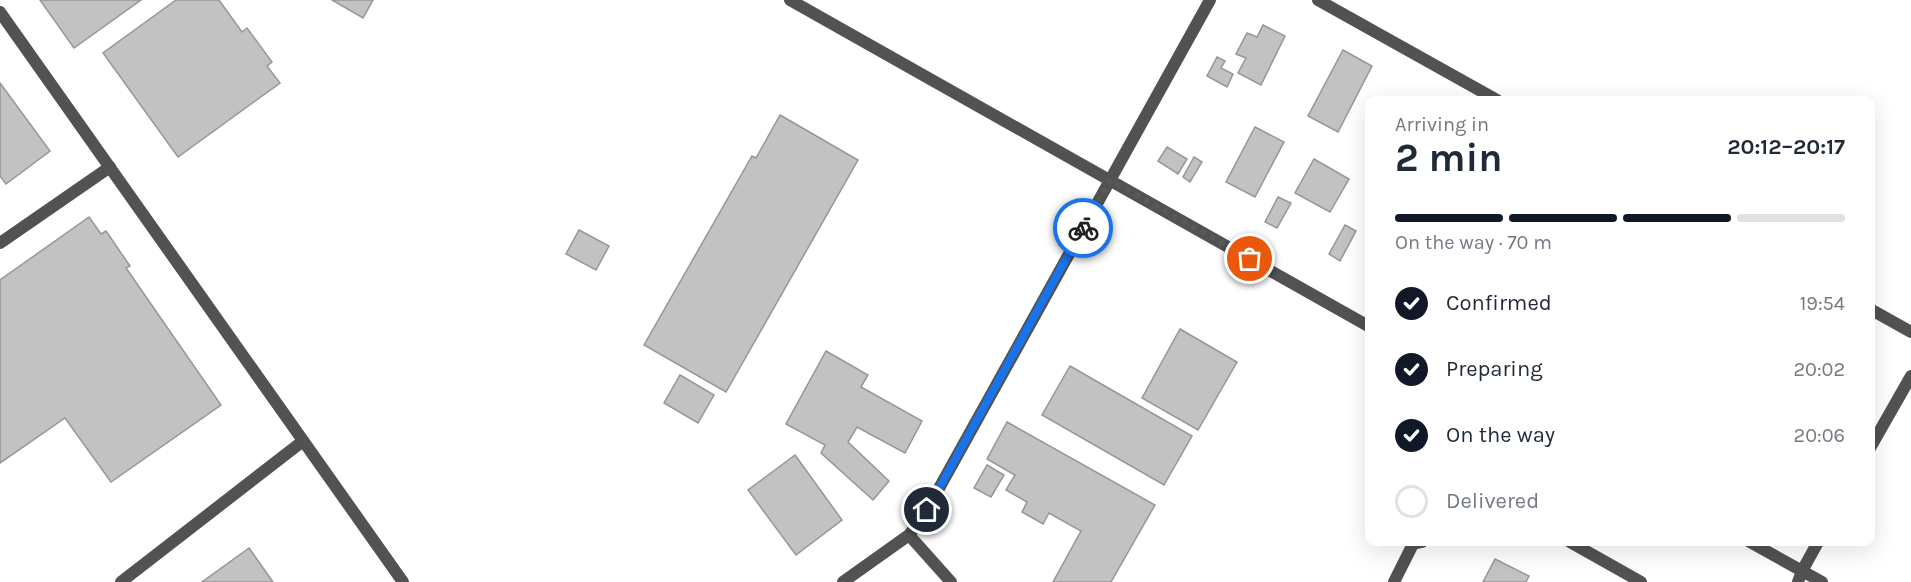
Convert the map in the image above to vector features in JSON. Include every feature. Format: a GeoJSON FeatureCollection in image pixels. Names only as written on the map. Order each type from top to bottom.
{"type":"FeatureCollection","features":[{"type":"Feature","properties":{"kind":"street"},"geometry":{"type":"LineString","coordinates":[[790,0],[1365,324]]}},
{"type":"Feature","properties":{"kind":"street"},"geometry":{"type":"LineString","coordinates":[[843,582],[909,535],[927,510],[1210,0]]}},
{"type":"Feature","properties":{"kind":"street"},"geometry":{"type":"LineString","coordinates":[[1318,0],[1490,96]]}},
{"type":"Feature","properties":{"kind":"street"},"geometry":{"type":"LineString","coordinates":[[0,12],[403,582]]}},
{"type":"Feature","properties":{"kind":"street"},"geometry":{"type":"LineString","coordinates":[[0,243],[110,167]]}},
{"type":"Feature","properties":{"kind":"street"},"geometry":{"type":"LineString","coordinates":[[1875,312],[1911,332]]}},
{"type":"Feature","properties":{"kind":"street"},"geometry":{"type":"LineString","coordinates":[[1875,439],[1911,376]]}},
{"type":"Feature","properties":{"kind":"street"},"geometry":{"type":"LineString","coordinates":[[121,582],[303,441]]}},
{"type":"Feature","properties":{"kind":"street"},"geometry":{"type":"LineString","coordinates":[[909,535],[951,582]]}},
{"type":"Feature","properties":{"kind":"street"},"geometry":{"type":"LineString","coordinates":[[1394,582],[1412,546]]}},
{"type":"Feature","properties":{"kind":"street"},"geometry":{"type":"LineString","coordinates":[[1577,546],[1641,582]]}},
{"type":"Feature","properties":{"kind":"street"},"geometry":{"type":"LineString","coordinates":[[1756,546],[1800,576],[1822,582]]}},
{"type":"Feature","properties":{"kind":"street"},"geometry":{"type":"LineString","coordinates":[[1800,576],[1816,546]]}},
{"type":"Feature","properties":{"kind":"building"},"geometry":{"type":"Polygon","coordinates":[[[40,0],[141,0],[74,48],[40,0]]]}},
{"type":"Feature","properties":{"kind":"building"},"geometry":{"type":"Polygon","coordinates":[[[176,0],[219,0],[242,32],[247,28],[272,62],[267,66],[280,83],[178,157],[103,53],[176,0]]]}},
{"type":"Feature","properties":{"kind":"building"},"geometry":{"type":"Polygon","coordinates":[[[332,0],[373,0],[363,18],[332,0]]]}},
{"type":"Feature","properties":{"kind":"building"},"geometry":{"type":"Polygon","coordinates":[[[1263,25],[1285,36],[1261,85],[1238,73],[1246,58],[1236,54],[1247,33],[1257,37],[1263,25]]]}},
{"type":"Feature","properties":{"kind":"building"},"geometry":{"type":"Polygon","coordinates":[[[1343,50],[1372,66],[1338,132],[1308,116],[1343,50]]]}},
{"type":"Feature","properties":{"kind":"building"},"geometry":{"type":"Polygon","coordinates":[[[1217,57],[1225,61],[1221,68],[1233,74],[1227,87],[1207,76],[1217,57]]]}},
{"type":"Feature","properties":{"kind":"building"},"geometry":{"type":"Polygon","coordinates":[[[0,83],[50,151],[6,184],[0,176],[0,83]]]}},
{"type":"Feature","properties":{"kind":"building"},"geometry":{"type":"Polygon","coordinates":[[[780,115],[858,160],[726,392],[644,345],[752,156],[756,158],[780,115]]]}},
{"type":"Feature","properties":{"kind":"building"},"geometry":{"type":"Polygon","coordinates":[[[1255,127],[1284,142],[1255,197],[1226,182],[1255,127]]]}},
{"type":"Feature","properties":{"kind":"building"},"geometry":{"type":"Polygon","coordinates":[[[1167,147],[1187,159],[1178,174],[1158,161],[1167,147]]]}},
{"type":"Feature","properties":{"kind":"building"},"geometry":{"type":"Polygon","coordinates":[[[1194,157],[1202,162],[1190,182],[1183,177],[1194,157]]]}},
{"type":"Feature","properties":{"kind":"building"},"geometry":{"type":"Polygon","coordinates":[[[1314,159],[1349,179],[1330,212],[1295,193],[1314,159]]]}},
{"type":"Feature","properties":{"kind":"building"},"geometry":{"type":"Polygon","coordinates":[[[1278,197],[1291,203],[1277,228],[1265,222],[1278,197]]]}},
{"type":"Feature","properties":{"kind":"building"},"geometry":{"type":"Polygon","coordinates":[[[89,217],[101,234],[106,231],[130,266],[126,268],[221,405],[111,482],[65,418],[0,463],[0,280],[89,217]]]}},
{"type":"Feature","properties":{"kind":"building"},"geometry":{"type":"Polygon","coordinates":[[[1345,225],[1356,231],[1340,261],[1329,254],[1345,225]]]}},
{"type":"Feature","properties":{"kind":"building"},"geometry":{"type":"Polygon","coordinates":[[[579,230],[609,246],[596,270],[566,254],[579,230]]]}},
{"type":"Feature","properties":{"kind":"building"},"geometry":{"type":"Polygon","coordinates":[[[1180,329],[1237,362],[1198,430],[1142,398],[1180,329]]]}},
{"type":"Feature","properties":{"kind":"building"},"geometry":{"type":"Polygon","coordinates":[[[826,351],[868,375],[861,387],[922,421],[905,453],[857,427],[848,442],[889,481],[873,500],[821,453],[825,445],[786,424],[826,351]]]}},
{"type":"Feature","properties":{"kind":"building"},"geometry":{"type":"Polygon","coordinates":[[[1070,366],[1192,436],[1164,485],[1042,415],[1070,366]]]}},
{"type":"Feature","properties":{"kind":"building"},"geometry":{"type":"Polygon","coordinates":[[[680,375],[714,395],[698,423],[664,403],[680,375]]]}},
{"type":"Feature","properties":{"kind":"building"},"geometry":{"type":"Polygon","coordinates":[[[1007,422],[1155,505],[1111,582],[1053,582],[1081,531],[1049,513],[1043,524],[1022,512],[1027,502],[1006,490],[1015,475],[987,459],[1007,422]]]}},
{"type":"Feature","properties":{"kind":"building"},"geometry":{"type":"Polygon","coordinates":[[[795,455],[842,520],[796,555],[748,490],[795,455]]]}},
{"type":"Feature","properties":{"kind":"building"},"geometry":{"type":"Polygon","coordinates":[[[987,465],[1004,475],[991,497],[974,488],[987,465]]]}},
{"type":"Feature","properties":{"kind":"building"},"geometry":{"type":"Polygon","coordinates":[[[249,548],[273,582],[202,582],[249,548]]]}},
{"type":"Feature","properties":{"kind":"building"},"geometry":{"type":"Polygon","coordinates":[[[1495,559],[1529,576],[1526,582],[1483,582],[1495,559]]]}},
{"type":"Feature","properties":{"kind":"way so far"},"geometry":{"type":"LineString","coordinates":[[1083,228],[1110,180],[1250,259]]}},
{"type":"Feature","properties":{"kind":"route"},"geometry":{"type":"LineString","coordinates":[[927,510],[1083,228]]}}]}
